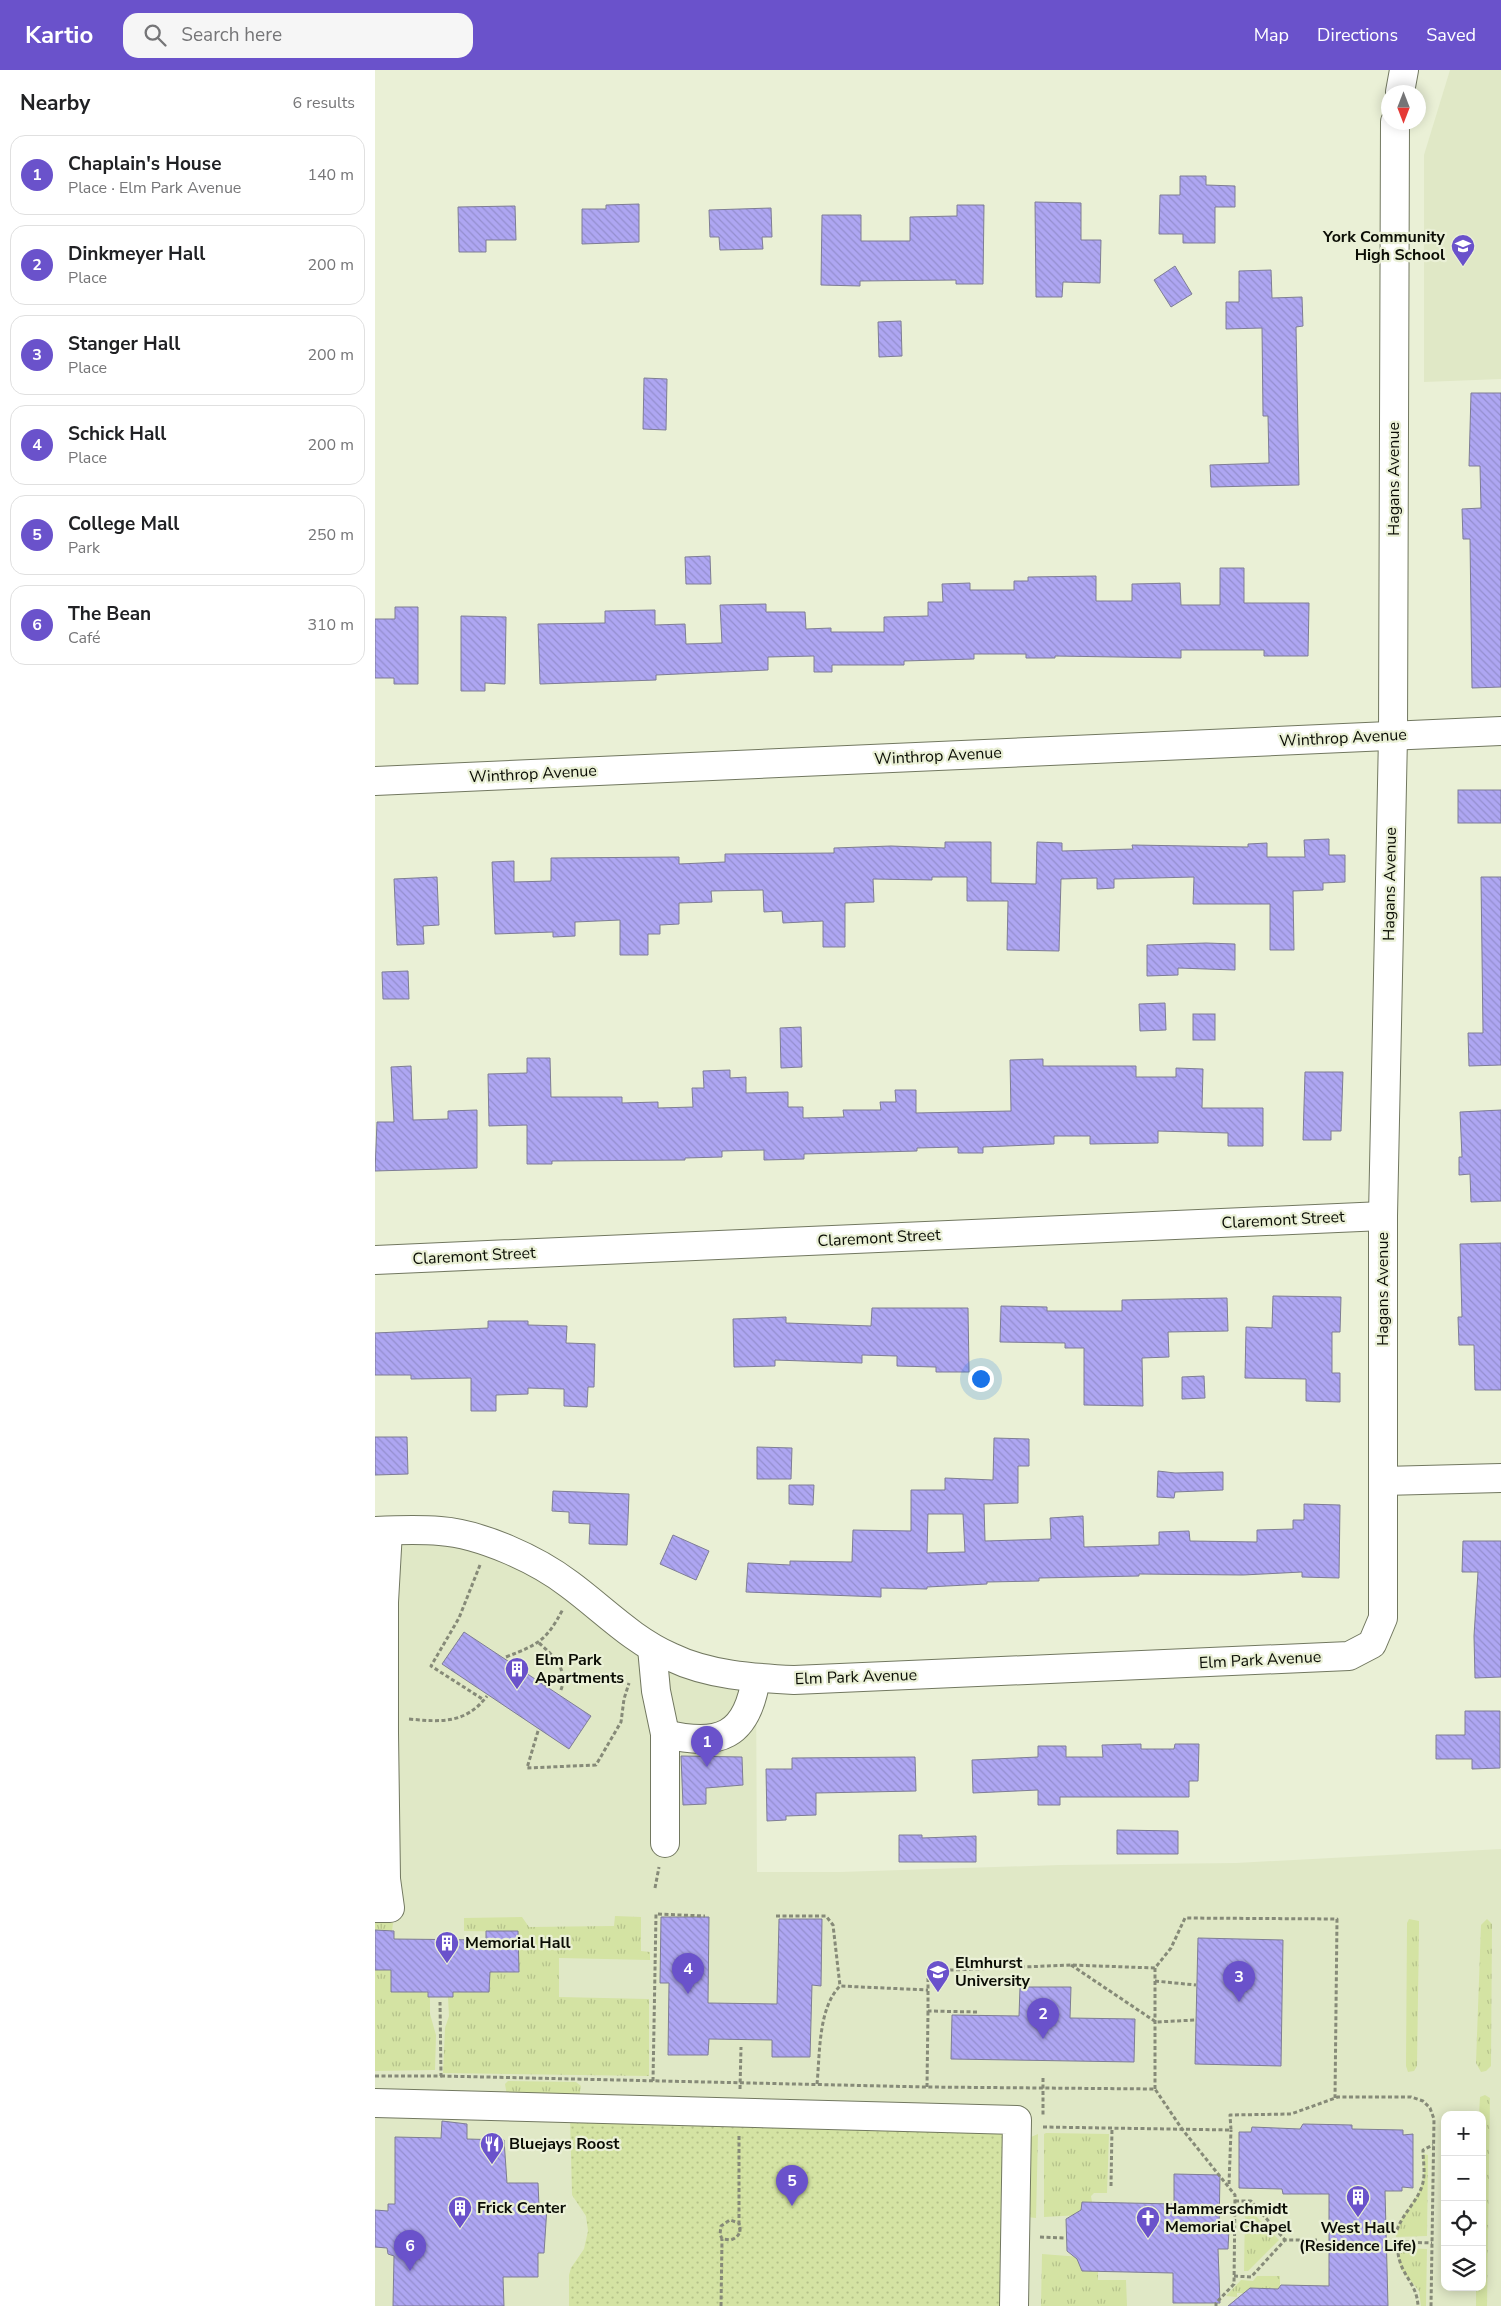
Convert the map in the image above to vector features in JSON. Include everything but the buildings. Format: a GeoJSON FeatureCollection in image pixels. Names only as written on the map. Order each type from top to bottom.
{"type":"FeatureCollection","features":[{"type":"Feature","properties":{"kind":"street"},"geometry":{"type":"LineString","coordinates":[[1402,85],[1405,70]]}},
{"type":"Feature","properties":{"kind":"street","name":"Hagans Avenue"},"geometry":{"type":"LineString","coordinates":[[1372,1644],[1383,1618],[1383,1216],[1393,736],[1395,130]]}},
{"type":"Feature","properties":{"kind":"street","name":"Winthrop Avenue"},"geometry":{"type":"LineString","coordinates":[[375,781],[1501,731]]}},
{"type":"Feature","properties":{"kind":"street","name":"Claremont Street"},"geometry":{"type":"LineString","coordinates":[[375,1260],[1383,1216]]}},
{"type":"Feature","properties":{"kind":"street"},"geometry":{"type":"LineString","coordinates":[[1383,1480],[1501,1478]]}},
{"type":"Feature","properties":{"kind":"street"},"geometry":{"type":"LineString","coordinates":[[375,1908],[390,1908],[385,1879],[382,1531]]}},
{"type":"Feature","properties":{"kind":"street","name":"Elm Park Avenue"},"geometry":{"type":"LineString","coordinates":[[382,1531],[441,1531],[473,1538],[527,1559],[569,1584],[624,1629],[653,1648],[691,1666],[756,1678],[803,1680],[1349,1656],[1372,1644]]}},
{"type":"Feature","properties":{"kind":"street"},"geometry":{"type":"LineString","coordinates":[[653,1648],[656,1691],[665,1734],[665,1843]]}},
{"type":"Feature","properties":{"kind":"street"},"geometry":{"type":"LineString","coordinates":[[665,1734],[687,1740],[706,1741],[725,1736],[737,1726],[747,1712],[756,1678]]}},
{"type":"Feature","properties":{"kind":"street"},"geometry":{"type":"LineString","coordinates":[[375,2103],[1017,2120],[1014,2306]]}},
{"type":"Feature","properties":{"kind":"path"},"geometry":{"type":"LineString","coordinates":[[471,1562],[489,1568]]}},
{"type":"Feature","properties":{"kind":"path"},"geometry":{"type":"LineString","coordinates":[[481,1565],[459,1618],[431,1666],[484,1700]]}},
{"type":"Feature","properties":{"kind":"path"},"geometry":{"type":"LineString","coordinates":[[557,1604],[571,1615]]}},
{"type":"Feature","properties":{"kind":"path"},"geometry":{"type":"LineString","coordinates":[[506,1657],[539,1643],[551,1631],[563,1609]]}},
{"type":"Feature","properties":{"kind":"path"},"geometry":{"type":"LineString","coordinates":[[445,1642],[449,1645]]}},
{"type":"Feature","properties":{"kind":"path"},"geometry":{"type":"LineString","coordinates":[[539,1643],[555,1657],[563,1674],[564,1684],[560,1692]]}},
{"type":"Feature","properties":{"kind":"path"},"geometry":{"type":"LineString","coordinates":[[538,1730],[527,1768],[596,1765],[621,1722],[624,1699],[630,1680]]}},
{"type":"Feature","properties":{"kind":"path"},"geometry":{"type":"LineString","coordinates":[[409,1719],[458,1720],[487,1696]]}},
{"type":"Feature","properties":{"kind":"path"},"geometry":{"type":"LineString","coordinates":[[653,2081],[656,1914],[705,1916]]}},
{"type":"Feature","properties":{"kind":"path"},"geometry":{"type":"LineString","coordinates":[[776,1916],[826,1916],[833,1925],[840,1986]]}},
{"type":"Feature","properties":{"kind":"path"},"geometry":{"type":"LineString","coordinates":[[1216,2306],[1216,2303],[1234,2284],[1235,2195],[1229,2185],[1182,2129],[1155,2089],[1155,1968],[1171,1948],[1185,1918],[1337,1919],[1335,2098]]}},
{"type":"Feature","properties":{"kind":"path"},"geometry":{"type":"LineString","coordinates":[[927,2087],[928,1972],[1071,1965],[1155,1968]]}},
{"type":"Feature","properties":{"kind":"path"},"geometry":{"type":"LineString","coordinates":[[1071,1965],[1156,2022],[1196,2020]]}},
{"type":"Feature","properties":{"kind":"path"},"geometry":{"type":"LineString","coordinates":[[1155,1981],[1196,1985]]}},
{"type":"Feature","properties":{"kind":"path"},"geometry":{"type":"LineString","coordinates":[[817,2084],[825,2008],[832,1994],[840,1986],[928,1990]]}},
{"type":"Feature","properties":{"kind":"path"},"geometry":{"type":"LineString","coordinates":[[440,2002],[441,2076]]}},
{"type":"Feature","properties":{"kind":"path"},"geometry":{"type":"LineString","coordinates":[[928,2011],[977,2012]]}},
{"type":"Feature","properties":{"kind":"path"},"geometry":{"type":"LineString","coordinates":[[375,2076],[927,2087],[1155,2089]]}},
{"type":"Feature","properties":{"kind":"path"},"geometry":{"type":"LineString","coordinates":[[1043,2078],[1043,2088]]}},
{"type":"Feature","properties":{"kind":"path"},"geometry":{"type":"LineString","coordinates":[[1229,2185],[1230,2115],[1291,2114],[1335,2098],[1411,2097],[1423,2101],[1430,2108],[1433,2119],[1431,2306]]}},
{"type":"Feature","properties":{"kind":"path"},"geometry":{"type":"LineString","coordinates":[[1043,2127],[1231,2130]]}},
{"type":"Feature","properties":{"kind":"path"},"geometry":{"type":"LineString","coordinates":[[1111,2186],[1112,2128]]}},
{"type":"Feature","properties":{"kind":"path"},"geometry":{"type":"LineString","coordinates":[[1397,2230],[1403,2215],[1413,2204],[1422,2186],[1425,2173],[1423,2150],[1433,2144]]}},
{"type":"Feature","properties":{"kind":"path"},"geometry":{"type":"LineString","coordinates":[[1235,2201],[1251,2201],[1285,2240]]}},
{"type":"Feature","properties":{"kind":"path"},"geometry":{"type":"LineString","coordinates":[[721,2306],[721,2226],[725,2222],[735,2220],[740,2227],[739,2236],[731,2240],[722,2239]]}},
{"type":"Feature","properties":{"kind":"path"},"geometry":{"type":"LineString","coordinates":[[1040,2237],[1064,2238]]}},
{"type":"Feature","properties":{"kind":"path"},"geometry":{"type":"LineString","coordinates":[[1234,2276],[1251,2277],[1285,2240],[1317,2240]]}},
{"type":"Feature","properties":{"kind":"path"},"geometry":{"type":"LineString","coordinates":[[1405,2242],[1432,2243]]}},
{"type":"Feature","properties":{"kind":"path"},"geometry":{"type":"LineString","coordinates":[[1398,2253],[1400,2268],[1412,2283],[1418,2306]]}},
{"type":"Feature","properties":{"kind":"shaded area","name":"York Community High School"},"geometry":{"type":"Polygon","coordinates":[[[1450,70],[1501,70],[1501,379],[1424,382],[1424,155],[1450,70]]]}},
{"type":"Feature","properties":{"kind":"shaded area","name":"Elmhurst University"},"geometry":{"type":"Polygon","coordinates":[[[375,1531],[499,1547],[647,1645],[756,1678],[757,1872],[840,1872],[1060,1865],[1236,1863],[1501,1849],[1501,2306],[375,2306],[375,1531]]]}},
{"type":"Feature","properties":{"kind":"green space"},"geometry":{"type":"Polygon","coordinates":[[[615,1916],[641,1917],[641,1951],[650,1952],[650,1960],[559,1958],[559,1997],[649,1999],[649,2076],[443,2073],[445,2028],[449,2016],[448,1997],[451,1997],[453,1992],[489,1992],[490,1972],[519,1973],[518,1932],[464,1931],[464,1918],[522,1917],[529,1927],[614,1926],[615,1916]]]}},
{"type":"Feature","properties":{"kind":"green space"},"geometry":{"type":"Polygon","coordinates":[[[1409,1919],[1419,1921],[1419,1927],[1417,2066],[1414,2071],[1408,2072],[1406,2066],[1407,1923],[1409,1919]]]}},
{"type":"Feature","properties":{"kind":"green space"},"geometry":{"type":"Polygon","coordinates":[[[1487,1919],[1492,1924],[1491,2066],[1486,2071],[1481,2072],[1476,2063],[1481,1925],[1487,1919]]]}},
{"type":"Feature","properties":{"kind":"green space"},"geometry":{"type":"Polygon","coordinates":[[[375,1922],[393,1923],[392,1931],[375,1931],[375,1922]]]}},
{"type":"Feature","properties":{"kind":"green space"},"geometry":{"type":"Polygon","coordinates":[[[375,1970],[391,1970],[391,1991],[426,1992],[430,1997],[430,2014],[436,2035],[435,2070],[375,2071],[375,1970]]]}},
{"type":"Feature","properties":{"kind":"green space"},"geometry":{"type":"Polygon","coordinates":[[[508,2081],[576,2082],[581,2086],[579,2098],[507,2096],[505,2084],[508,2081]]]}},
{"type":"Feature","properties":{"kind":"green space"},"geometry":{"type":"Polygon","coordinates":[[[1485,2095],[1490,2098],[1487,2306],[1476,2306],[1476,2291],[1486,2291],[1486,2111],[1479,2111],[1480,2097],[1485,2095]]]}},
{"type":"Feature","properties":{"kind":"green space"},"geometry":{"type":"Polygon","coordinates":[[[570,2117],[1007,2127],[1003,2306],[569,2306],[569,2275],[571,2268],[584,2249],[588,2231],[586,2216],[572,2195],[570,2117]]]}},
{"type":"Feature","properties":{"kind":"green space"},"geometry":{"type":"Polygon","coordinates":[[[1038,2134],[1036,2218],[1027,2217],[1029,2142],[1031,2137],[1038,2134]]]}},
{"type":"Feature","properties":{"kind":"green space"},"geometry":{"type":"Polygon","coordinates":[[[1044,2134],[1109,2134],[1107,2193],[1094,2193],[1091,2196],[1092,2202],[1082,2202],[1081,2215],[1044,2217],[1044,2134]]]}},
{"type":"Feature","properties":{"kind":"green space"},"geometry":{"type":"Polygon","coordinates":[[[1423,2154],[1428,2155],[1427,2236],[1396,2237],[1400,2222],[1422,2185],[1424,2173],[1423,2154]]]}},
{"type":"Feature","properties":{"kind":"green space"},"geometry":{"type":"Polygon","coordinates":[[[1245,2208],[1249,2209],[1279,2240],[1248,2271],[1244,2271],[1245,2208]]]}},
{"type":"Feature","properties":{"kind":"green space"},"geometry":{"type":"Polygon","coordinates":[[[1398,2248],[1427,2249],[1426,2306],[1421,2306],[1419,2291],[1400,2268],[1398,2248]]]}},
{"type":"Feature","properties":{"kind":"green space"},"geometry":{"type":"Polygon","coordinates":[[[1042,2254],[1081,2257],[1081,2270],[1098,2272],[1098,2280],[1126,2280],[1127,2306],[1041,2306],[1042,2254]]]}},
{"type":"Feature","properties":{"kind":"green space"},"geometry":{"type":"Polygon","coordinates":[[[1257,2276],[1280,2276],[1280,2289],[1250,2288],[1248,2293],[1237,2293],[1237,2297],[1226,2296],[1241,2280],[1253,2281],[1257,2276]]]}},
{"type":"Feature","properties":{"kind":"place","name":"York Community High School"},"geometry":{"type":"Point","coordinates":[1463,267]}},
{"type":"Feature","properties":{"kind":"place","name":"Elm Park Apartments"},"geometry":{"type":"Point","coordinates":[517,1690]}},
{"type":"Feature","properties":{"kind":"place","name":"Chaplain's House"},"geometry":{"type":"Point","coordinates":[707,1767]}},
{"type":"Feature","properties":{"kind":"place","name":"Memorial Hall"},"geometry":{"type":"Point","coordinates":[447,1964]}},
{"type":"Feature","properties":{"kind":"place","name":"Elmhurst University"},"geometry":{"type":"Point","coordinates":[938,1993]}},
{"type":"Feature","properties":{"kind":"place","name":"Schick Hall"},"geometry":{"type":"Point","coordinates":[688,1994]}},
{"type":"Feature","properties":{"kind":"place","name":"Stanger Hall"},"geometry":{"type":"Point","coordinates":[1239,2002]}},
{"type":"Feature","properties":{"kind":"place","name":"Dinkmeyer Hall"},"geometry":{"type":"Point","coordinates":[1043,2039]}},
{"type":"Feature","properties":{"kind":"place","name":"Bluejays Roost"},"geometry":{"type":"Point","coordinates":[492,2165]}},
{"type":"Feature","properties":{"kind":"place","name":"College Mall"},"geometry":{"type":"Point","coordinates":[792,2206]}},
{"type":"Feature","properties":{"kind":"place","name":"West Hall (Residence Life)"},"geometry":{"type":"Point","coordinates":[1358,2218]}},
{"type":"Feature","properties":{"kind":"place","name":"Frick Center"},"geometry":{"type":"Point","coordinates":[460,2229]}},
{"type":"Feature","properties":{"kind":"place","name":"Hammerschmidt Memorial Chapel"},"geometry":{"type":"Point","coordinates":[1148,2239]}},
{"type":"Feature","properties":{"kind":"place","name":"The Bean"},"geometry":{"type":"Point","coordinates":[410,2271]}}]}
